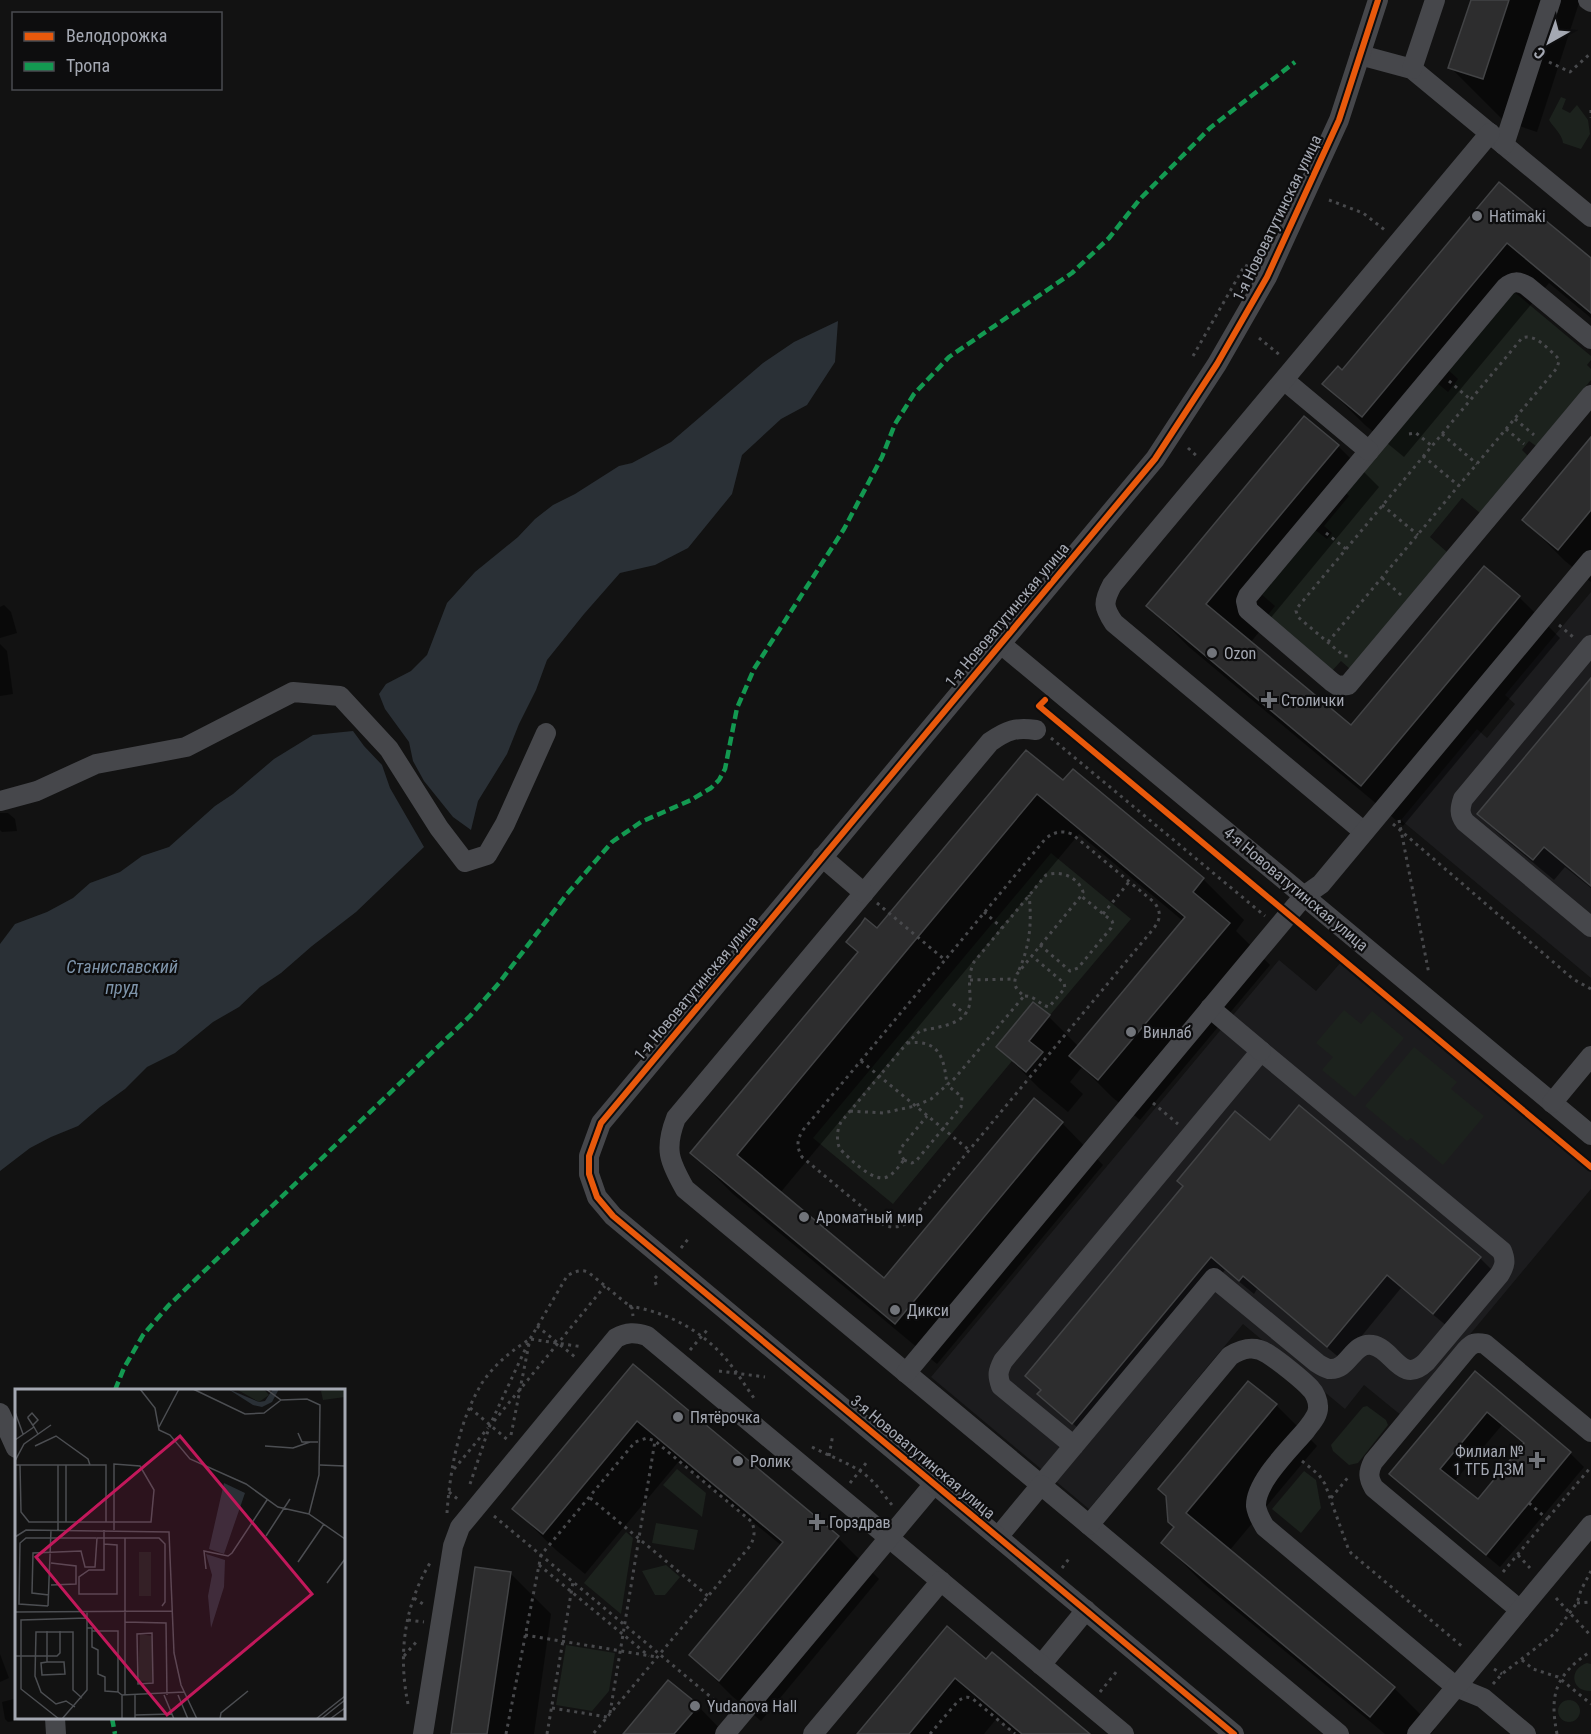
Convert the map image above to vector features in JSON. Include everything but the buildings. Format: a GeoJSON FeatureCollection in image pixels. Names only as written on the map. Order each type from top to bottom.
{"type":"FeatureCollection","features":[{"type":"Feature","properties":{"kind":"street","name":"1-я Нововатутинская улица"},"geometry":{"type":"LineString","coordinates":[[597,1197],[590,1174],[589,1156],[601,1123],[1155,459],[1217,364],[1267,277],[1339,120],[1378,0]]}},
{"type":"Feature","properties":{"kind":"street"},"geometry":{"type":"LineString","coordinates":[[1412,69],[1435,0]]}},
{"type":"Feature","properties":{"kind":"street"},"geometry":{"type":"LineString","coordinates":[[1364,832],[1114,623],[1106,611],[1105,598],[1112,585],[1399,241],[1497,139],[1533,56],[1551,0]]}},
{"type":"Feature","properties":{"kind":"street"},"geometry":{"type":"LineString","coordinates":[[1360,55],[1412,69],[1591,217]]}},
{"type":"Feature","properties":{"kind":"street"},"geometry":{"type":"LineString","coordinates":[[1591,339],[1527,286],[1515,282],[1506,287],[1248,596],[1246,601],[1248,610],[1338,686],[1348,685],[1591,395]]}},
{"type":"Feature","properties":{"kind":"street"},"geometry":{"type":"LineString","coordinates":[[1289,373],[1369,451]]}},
{"type":"Feature","properties":{"kind":"street"},"geometry":{"type":"LineString","coordinates":[[906,1373],[1304,896],[1321,884],[1591,560]]}},
{"type":"Feature","properties":{"kind":"street","name":"4-я Нововатутинская улица"},"geometry":{"type":"LineString","coordinates":[[1001,644],[1591,1135]]}},
{"type":"Feature","properties":{"kind":"street"},"geometry":{"type":"LineString","coordinates":[[1589,647],[1463,799],[1460,809],[1461,817],[1465,822],[1591,927]]}},
{"type":"Feature","properties":{"kind":"street"},"geometry":{"type":"LineString","coordinates":[[0,801],[37,791],[96,764],[186,747],[293,692],[340,696],[389,748],[439,828],[465,862],[487,855],[505,824],[546,733]]}},
{"type":"Feature","properties":{"kind":"street"},"geometry":{"type":"LineString","coordinates":[[1036,730],[1020,728],[1002,733],[990,742],[676,1118],[670,1135],[671,1161],[685,1189],[1340,1734]]}},
{"type":"Feature","properties":{"kind":"street"},"geometry":{"type":"LineString","coordinates":[[822,857],[864,892]]}},
{"type":"Feature","properties":{"kind":"street"},"geometry":{"type":"LineString","coordinates":[[998,1537],[1214,1278],[1317,1363],[1328,1369],[1337,1368],[1361,1346],[1369,1344],[1377,1346],[1404,1369],[1413,1370],[1426,1362],[1504,1266],[1502,1251],[1210,1008]]}},
{"type":"Feature","properties":{"kind":"street"},"geometry":{"type":"LineString","coordinates":[[1074,1446],[1001,1386],[998,1371],[1003,1361],[1261,1051]]}},
{"type":"Feature","properties":{"kind":"street"},"geometry":{"type":"LineString","coordinates":[[1552,1103],[1589,1063]]}},
{"type":"Feature","properties":{"kind":"street","name":"3-я Нововатутинская улица"},"geometry":{"type":"LineString","coordinates":[[597,1197],[613,1216],[1234,1734]]}},
{"type":"Feature","properties":{"kind":"street"},"geometry":{"type":"LineString","coordinates":[[423,1734],[453,1546],[460,1527],[477,1507],[516,1447],[590,1370],[616,1338],[625,1333],[637,1332],[647,1336],[832,1490],[895,1530],[940,1581],[1125,1734]]}},
{"type":"Feature","properties":{"kind":"street"},"geometry":{"type":"LineString","coordinates":[[1520,1610],[1374,1488],[1369,1470],[1373,1462],[1471,1344],[1478,1342],[1485,1344],[1591,1432]]}},
{"type":"Feature","properties":{"kind":"street"},"geometry":{"type":"LineString","coordinates":[[1089,1525],[1230,1356],[1247,1348],[1257,1348],[1268,1353],[1313,1390],[1318,1405],[1317,1414],[1265,1479],[1257,1494],[1256,1507],[1265,1527],[1456,1687],[1483,1698],[1526,1734]]}},
{"type":"Feature","properties":{"kind":"street"},"geometry":{"type":"LineString","coordinates":[[0,1413],[15,1446]]}},
{"type":"Feature","properties":{"kind":"street"},"geometry":{"type":"LineString","coordinates":[[731,1727],[934,1484]]}},
{"type":"Feature","properties":{"kind":"street"},"geometry":{"type":"LineString","coordinates":[[1417,1734],[1591,1525]]}},
{"type":"Feature","properties":{"kind":"street"},"geometry":{"type":"LineString","coordinates":[[813,1734],[940,1581]]}},
{"type":"Feature","properties":{"kind":"street"},"geometry":{"type":"LineString","coordinates":[[1041,1665],[1086,1610]]}},
{"type":"Feature","properties":{"kind":"street"},"geometry":{"type":"LineString","coordinates":[[55,1719],[56,1734]]}},
{"type":"Feature","properties":{"kind":"path"},"geometry":{"type":"LineString","coordinates":[[1533,56],[1553,63],[1568,72],[1573,71],[1591,53]]}},
{"type":"Feature","properties":{"kind":"path"},"geometry":{"type":"LineString","coordinates":[[1591,110],[1591,118]]}},
{"type":"Feature","properties":{"kind":"path"},"geometry":{"type":"LineString","coordinates":[[1329,200],[1367,215],[1399,241]]}},
{"type":"Feature","properties":{"kind":"path"},"geometry":{"type":"LineString","coordinates":[[1193,356],[1245,265],[1267,277]]}},
{"type":"Feature","properties":{"kind":"path"},"geometry":{"type":"LineString","coordinates":[[1532,337],[1557,357],[1559,364],[1506,429],[1328,642],[1298,617],[1296,611],[1382,505],[1522,338],[1532,337]]}},
{"type":"Feature","properties":{"kind":"path"},"geometry":{"type":"LineString","coordinates":[[1259,338],[1289,373]]}},
{"type":"Feature","properties":{"kind":"path"},"geometry":{"type":"LineString","coordinates":[[1436,370],[1471,399]]}},
{"type":"Feature","properties":{"kind":"path"},"geometry":{"type":"LineString","coordinates":[[1506,429],[1539,457]]}},
{"type":"Feature","properties":{"kind":"path"},"geometry":{"type":"LineString","coordinates":[[1442,434],[1477,464]]}},
{"type":"Feature","properties":{"kind":"path"},"geometry":{"type":"LineString","coordinates":[[1423,456],[1459,486]]}},
{"type":"Feature","properties":{"kind":"path"},"geometry":{"type":"LineString","coordinates":[[1382,505],[1418,535]]}},
{"type":"Feature","properties":{"kind":"path"},"geometry":{"type":"LineString","coordinates":[[1311,520],[1346,549]]}},
{"type":"Feature","properties":{"kind":"path"},"geometry":{"type":"LineString","coordinates":[[1382,579],[1415,606]]}},
{"type":"Feature","properties":{"kind":"path"},"geometry":{"type":"LineString","coordinates":[[1546,614],[1589,647]]}},
{"type":"Feature","properties":{"kind":"path"},"geometry":{"type":"LineString","coordinates":[[1036,730],[1051,738],[1278,927]]}},
{"type":"Feature","properties":{"kind":"path"},"geometry":{"type":"LineString","coordinates":[[1395,795],[1429,974]]}},
{"type":"Feature","properties":{"kind":"path"},"geometry":{"type":"LineString","coordinates":[[1380,813],[1573,979],[1591,989]]}},
{"type":"Feature","properties":{"kind":"path"},"geometry":{"type":"LineString","coordinates":[[1063,831],[1072,834],[1129,882],[1155,903],[1160,912],[1159,920],[911,1220],[895,1228],[885,1226],[802,1157],[798,1149],[798,1140],[803,1130],[1046,838],[1053,833],[1063,831]]}},
{"type":"Feature","properties":{"kind":"path"},"geometry":{"type":"LineString","coordinates":[[903,1160],[886,1177],[880,1179],[872,1176],[843,1152],[838,1143],[838,1127],[907,1043],[920,1031],[955,1023],[965,1014],[971,1004],[970,980],[974,962],[1046,875],[1060,872],[1066,874],[1081,887],[1083,892],[1017,974]]}},
{"type":"Feature","properties":{"kind":"path"},"geometry":{"type":"LineString","coordinates":[[1103,914],[1129,882]]}},
{"type":"Feature","properties":{"kind":"path"},"geometry":{"type":"LineString","coordinates":[[864,892],[945,960]]}},
{"type":"Feature","properties":{"kind":"path"},"geometry":{"type":"LineString","coordinates":[[1029,895],[1030,936],[1025,956],[1014,979],[1016,988],[1024,996],[1034,997],[1049,1007],[1065,988],[1064,983],[1032,956]]}},
{"type":"Feature","properties":{"kind":"path"},"geometry":{"type":"LineString","coordinates":[[1040,945],[1071,971],[1076,970],[1113,926],[1112,921],[1081,896]]}},
{"type":"Feature","properties":{"kind":"path"},"geometry":{"type":"LineString","coordinates":[[984,912],[1002,927]]}},
{"type":"Feature","properties":{"kind":"path"},"geometry":{"type":"LineString","coordinates":[[970,980],[1014,979]]}},
{"type":"Feature","properties":{"kind":"path"},"geometry":{"type":"LineString","coordinates":[[850,1111],[883,1113],[915,1106],[931,1099],[955,1078],[1024,996]]}},
{"type":"Feature","properties":{"kind":"path"},"geometry":{"type":"LineString","coordinates":[[953,1004],[965,1014]]}},
{"type":"Feature","properties":{"kind":"path"},"geometry":{"type":"LineString","coordinates":[[903,1160],[916,1161],[961,1107],[963,1101],[962,1097],[947,1085],[944,1061],[936,1049],[918,1042],[907,1043]]}},
{"type":"Feature","properties":{"kind":"path"},"geometry":{"type":"LineString","coordinates":[[861,1061],[969,1150]]}},
{"type":"Feature","properties":{"kind":"path"},"geometry":{"type":"LineString","coordinates":[[1140,1092],[1191,1135]]}},
{"type":"Feature","properties":{"kind":"path"},"geometry":{"type":"LineString","coordinates":[[903,1160],[900,1149],[927,1116]]}},
{"type":"Feature","properties":{"kind":"path"},"geometry":{"type":"LineString","coordinates":[[632,1333],[633,1311],[628,1306],[585,1271],[569,1274],[537,1326],[490,1425],[468,1489],[469,1502],[541,1555],[624,1625],[731,1727]]}},
{"type":"Feature","properties":{"kind":"path"},"geometry":{"type":"LineString","coordinates":[[453,1471],[605,1286]]}},
{"type":"Feature","properties":{"kind":"path"},"geometry":{"type":"LineString","coordinates":[[628,1306],[674,1319],[702,1336],[716,1348],[759,1404]]}},
{"type":"Feature","properties":{"kind":"path"},"geometry":{"type":"LineString","coordinates":[[537,1326],[590,1370]]}},
{"type":"Feature","properties":{"kind":"path"},"geometry":{"type":"LineString","coordinates":[[680,1363],[708,1329]]}},
{"type":"Feature","properties":{"kind":"path"},"geometry":{"type":"LineString","coordinates":[[530,1340],[606,1351]]}},
{"type":"Feature","properties":{"kind":"path"},"geometry":{"type":"LineString","coordinates":[[516,1447],[520,1389],[530,1340]]}},
{"type":"Feature","properties":{"kind":"path"},"geometry":{"type":"LineString","coordinates":[[716,1371],[765,1377]]}},
{"type":"Feature","properties":{"kind":"path"},"geometry":{"type":"LineString","coordinates":[[470,1408],[516,1447]]}},
{"type":"Feature","properties":{"kind":"path"},"geometry":{"type":"LineString","coordinates":[[833,1434],[829,1456],[832,1490],[860,1471],[867,1462]]}},
{"type":"Feature","properties":{"kind":"path"},"geometry":{"type":"LineString","coordinates":[[506,1734],[541,1555],[635,1442],[647,1438],[655,1441],[752,1522],[755,1531],[754,1539],[593,1734]]}},
{"type":"Feature","properties":{"kind":"path"},"geometry":{"type":"LineString","coordinates":[[608,1716],[655,1441]]}},
{"type":"Feature","properties":{"kind":"path"},"geometry":{"type":"LineString","coordinates":[[804,1443],[860,1471],[880,1489],[894,1508],[895,1530]]}},
{"type":"Feature","properties":{"kind":"path"},"geometry":{"type":"LineString","coordinates":[[1289,1450],[1319,1475],[1325,1484],[1351,1553],[1479,1660]]}},
{"type":"Feature","properties":{"kind":"path"},"geometry":{"type":"LineString","coordinates":[[1518,1555],[1591,1467]]}},
{"type":"Feature","properties":{"kind":"path"},"geometry":{"type":"LineString","coordinates":[[1331,1498],[1352,1473],[1369,1470]]}},
{"type":"Feature","properties":{"kind":"path"},"geometry":{"type":"LineString","coordinates":[[1585,1474],[1591,1478]]}},
{"type":"Feature","properties":{"kind":"path"},"geometry":{"type":"LineString","coordinates":[[589,1497],[708,1596]]}},
{"type":"Feature","properties":{"kind":"path"},"geometry":{"type":"LineString","coordinates":[[1528,1503],[1547,1519]]}},
{"type":"Feature","properties":{"kind":"path"},"geometry":{"type":"LineString","coordinates":[[539,1564],[649,1656]]}},
{"type":"Feature","properties":{"kind":"path"},"geometry":{"type":"LineString","coordinates":[[1483,1698],[1502,1674],[1554,1634],[1577,1603],[1591,1571]]}},
{"type":"Feature","properties":{"kind":"path"},"geometry":{"type":"LineString","coordinates":[[547,1734],[573,1582]]}},
{"type":"Feature","properties":{"kind":"path"},"geometry":{"type":"LineString","coordinates":[[1577,1603],[1591,1602]]}},
{"type":"Feature","properties":{"kind":"path"},"geometry":{"type":"LineString","coordinates":[[525,1635],[659,1656]]}},
{"type":"Feature","properties":{"kind":"path"},"geometry":{"type":"LineString","coordinates":[[1557,1734],[1554,1703],[1557,1687],[1574,1664],[1591,1651]]}},
{"type":"Feature","properties":{"kind":"path"},"geometry":{"type":"LineString","coordinates":[[1522,1660],[1533,1669],[1561,1679],[1591,1704]]}},
{"type":"Feature","properties":{"kind":"path"},"geometry":{"type":"LineString","coordinates":[[1089,1704],[1117,1671]]}},
{"type":"Feature","properties":{"kind":"path"},"geometry":{"type":"LineString","coordinates":[[930,1734],[964,1697],[974,1699],[1015,1734]]}},
{"type":"Feature","properties":{"kind":"path"},"geometry":{"type":"LineString","coordinates":[[552,1708],[608,1716]]}},
{"type":"Feature","properties":{"kind":"shaded area"},"geometry":{"type":"Polygon","coordinates":[[[1561,97],[1566,99],[1562,109],[1570,113],[1577,105],[1588,120],[1590,134],[1581,149],[1563,143],[1549,120],[1561,97]]]}},
{"type":"Feature","properties":{"kind":"shaded area"},"geometry":{"type":"Polygon","coordinates":[[[1513,291],[1591,356],[1587,365],[1591,369],[1591,380],[1536,446],[1529,441],[1522,450],[1528,456],[1480,513],[1462,498],[1430,537],[1447,552],[1350,669],[1341,661],[1332,671],[1267,616],[1275,606],[1260,593],[1314,529],[1327,539],[1332,533],[1324,526],[1349,496],[1345,492],[1436,382],[1448,392],[1458,379],[1447,369],[1513,291]]]}},
{"type":"Feature","properties":{"kind":"shaded area"},"geometry":{"type":"Polygon","coordinates":[[[1591,592],[1591,978],[1401,820],[1477,729],[1487,738],[1515,704],[1505,695],[1591,592]]]}},
{"type":"Feature","properties":{"kind":"shaded area"},"geometry":{"type":"Polygon","coordinates":[[[1051,853],[1131,919],[1050,1015],[1033,1002],[996,1047],[1012,1061],[893,1204],[813,1138],[1051,853]]]}},
{"type":"Feature","properties":{"kind":"shaded area"},"geometry":{"type":"Polygon","coordinates":[[[1279,960],[1316,991],[1342,961],[1591,1167],[1591,1189],[1402,1416],[1364,1385],[1345,1409],[1243,1324],[1089,1509],[931,1377],[1279,960]]]}},
{"type":"Feature","properties":{"kind":"shaded area"},"geometry":{"type":"Polygon","coordinates":[[[1344,1010],[1361,1024],[1372,1011],[1404,1038],[1355,1097],[1322,1070],[1333,1057],[1316,1043],[1344,1010]]]}},
{"type":"Feature","properties":{"kind":"shaded area"},"geometry":{"type":"Polygon","coordinates":[[[1414,1047],[1457,1082],[1451,1089],[1484,1116],[1443,1165],[1411,1138],[1407,1141],[1365,1106],[1414,1047]]]}},
{"type":"Feature","properties":{"kind":"shaded area"},"geometry":{"type":"Polygon","coordinates":[[[1367,1406],[1386,1420],[1388,1425],[1358,1463],[1349,1465],[1333,1451],[1331,1445],[1363,1407],[1367,1406]]]}},
{"type":"Feature","properties":{"kind":"shaded area"},"geometry":{"type":"Polygon","coordinates":[[[677,1469],[706,1493],[702,1517],[663,1485],[677,1469]]]}},
{"type":"Feature","properties":{"kind":"shaded area"},"geometry":{"type":"Polygon","coordinates":[[[1304,1471],[1316,1480],[1321,1508],[1301,1533],[1272,1509],[1304,1471]]]}},
{"type":"Feature","properties":{"kind":"shaded area"},"geometry":{"type":"Polygon","coordinates":[[[656,1523],[698,1530],[694,1550],[652,1543],[656,1523]]]}},
{"type":"Feature","properties":{"kind":"shaded area"},"geometry":{"type":"Polygon","coordinates":[[[626,1532],[633,1538],[621,1614],[584,1583],[626,1532]]]}},
{"type":"Feature","properties":{"kind":"shaded area"},"geometry":{"type":"Polygon","coordinates":[[[666,1565],[680,1577],[665,1595],[655,1595],[642,1571],[666,1565]]]}},
{"type":"Feature","properties":{"kind":"shaded area"},"geometry":{"type":"Polygon","coordinates":[[[566,1645],[615,1653],[609,1691],[592,1711],[556,1705],[566,1645]]]}},
{"type":"Feature","properties":{"kind":"shaded area"},"geometry":{"type":"Polygon","coordinates":[[[1587,1663],[1591,1664],[1591,1691],[1579,1688],[1574,1680],[1577,1670],[1587,1663]]]}},
{"type":"Feature","properties":{"kind":"shaded area"},"geometry":{"type":"Polygon","coordinates":[[[1569,1700],[1577,1703],[1580,1711],[1577,1719],[1569,1722],[1561,1719],[1558,1711],[1561,1703],[1569,1700]]]}},
{"type":"Feature","properties":{"kind":"water"},"geometry":{"type":"Polygon","coordinates":[[[838,321],[835,362],[807,405],[781,419],[742,455],[732,494],[688,548],[655,565],[620,573],[584,614],[547,660],[507,754],[478,801],[471,830],[453,817],[424,781],[413,761],[409,742],[385,709],[379,694],[386,684],[411,671],[427,655],[447,603],[475,572],[553,505],[619,466],[632,463],[671,442],[763,363],[794,342],[838,321]]]}},
{"type":"Feature","properties":{"kind":"water","name":"Станиславский пруд"},"geometry":{"type":"Polygon","coordinates":[[[353,731],[382,765],[390,788],[424,847],[356,912],[281,973],[260,987],[239,1007],[213,1022],[175,1053],[147,1067],[125,1089],[78,1126],[30,1148],[0,1171],[0,944],[15,924],[47,912],[73,898],[90,883],[120,872],[142,856],[169,847],[215,806],[233,794],[274,759],[313,735],[353,731]]]}},
{"type":"Feature","properties":{"kind":"marked path"},"geometry":{"type":"LineString","coordinates":[[115,1389],[124,1368],[143,1335],[169,1305],[470,1016],[499,983],[567,894],[612,842],[641,822],[691,800],[711,788],[719,780],[725,769],[737,708],[754,669],[844,529],[882,457],[895,424],[914,394],[949,357],[1072,273],[1109,238],[1140,199],[1210,128],[1295,62]]}},
{"type":"Feature","properties":{"kind":"marked path"},"geometry":{"type":"LineString","coordinates":[[112,1719],[115,1734]]}},
{"type":"Feature","properties":{"kind":"cycle path"},"geometry":{"type":"LineString","coordinates":[[1234,1734],[613,1216],[597,1197],[589,1174],[589,1156],[601,1123],[1155,459],[1217,364],[1267,277],[1339,120],[1378,0]]}},
{"type":"Feature","properties":{"kind":"cycle path"},"geometry":{"type":"LineString","coordinates":[[1045,700],[1039,706],[1591,1167]]}},
{"type":"Feature","properties":{"kind":"place","name":"Hatimaki"},"geometry":{"type":"Point","coordinates":[1477,216]}},
{"type":"Feature","properties":{"kind":"place","name":"Ozon"},"geometry":{"type":"Point","coordinates":[1212,653]}},
{"type":"Feature","properties":{"kind":"place","name":"Столички"},"geometry":{"type":"Point","coordinates":[1269,700]}},
{"type":"Feature","properties":{"kind":"place","name":"Винлаб"},"geometry":{"type":"Point","coordinates":[1131,1032]}},
{"type":"Feature","properties":{"kind":"place","name":"Ароматный мир"},"geometry":{"type":"Point","coordinates":[804,1217]}},
{"type":"Feature","properties":{"kind":"place","name":"Дикси"},"geometry":{"type":"Point","coordinates":[895,1310]}},
{"type":"Feature","properties":{"kind":"place","name":"Пятёрочка"},"geometry":{"type":"Point","coordinates":[678,1417]}},
{"type":"Feature","properties":{"kind":"place","name":"Филиал № 1 ТГБ ДЗМ"},"geometry":{"type":"Point","coordinates":[1537,1460]}},
{"type":"Feature","properties":{"kind":"place","name":"Ролик"},"geometry":{"type":"Point","coordinates":[738,1461]}},
{"type":"Feature","properties":{"kind":"place","name":"Горздрав"},"geometry":{"type":"Point","coordinates":[817,1522]}},
{"type":"Feature","properties":{"kind":"place","name":"Yudanova Hall"},"geometry":{"type":"Point","coordinates":[695,1706]}}]}
